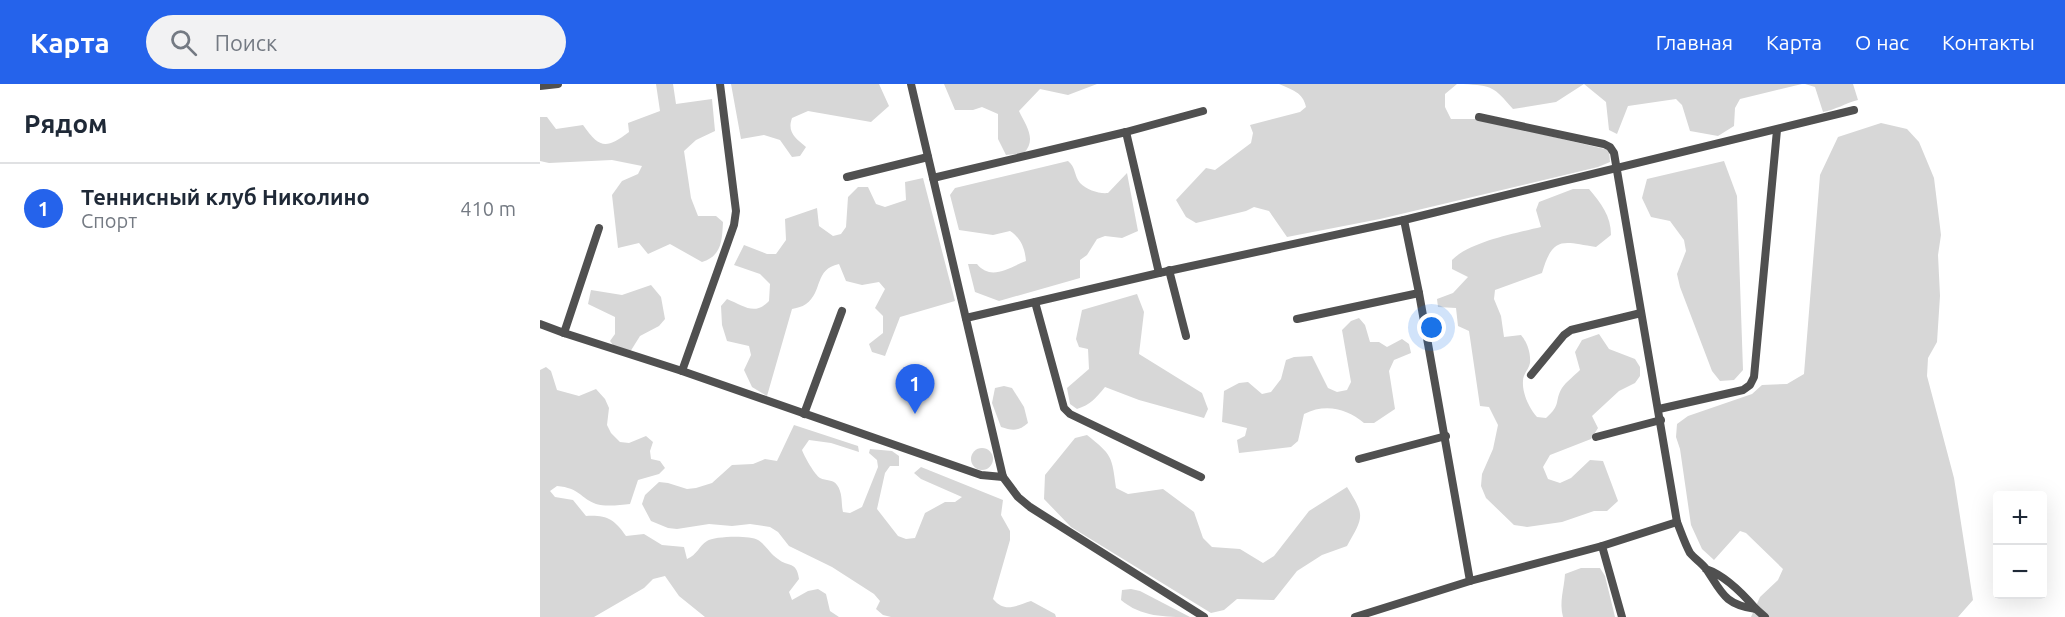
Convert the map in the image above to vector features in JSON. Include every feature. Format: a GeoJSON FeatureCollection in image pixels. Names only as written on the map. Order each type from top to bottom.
{"type":"FeatureCollection","features":[{"type":"Feature","properties":{"kind":"street"},"geometry":{"type":"LineString","coordinates":[[540,86],[558,84]]}},
{"type":"Feature","properties":{"kind":"street"},"geometry":{"type":"LineString","coordinates":[[682,372],[734,225],[736,211],[720,84]]}},
{"type":"Feature","properties":{"kind":"street"},"geometry":{"type":"LineString","coordinates":[[911,84],[1002,477],[1018,497],[1030,507],[1204,617]]}},
{"type":"Feature","properties":{"kind":"street"},"geometry":{"type":"LineString","coordinates":[[966,318],[1169,270],[1404,220],[1854,110]]}},
{"type":"Feature","properties":{"kind":"street"},"geometry":{"type":"LineString","coordinates":[[933,178],[1126,132],[1203,111]]}},
{"type":"Feature","properties":{"kind":"street"},"geometry":{"type":"LineString","coordinates":[[1479,117],[1604,144],[1614,153],[1677,522],[1690,553],[1706,569],[1715,586],[1740,607],[1756,609]]}},
{"type":"Feature","properties":{"kind":"street"},"geometry":{"type":"LineString","coordinates":[[1659,409],[1743,390],[1750,386],[1754,377],[1777,130]]}},
{"type":"Feature","properties":{"kind":"street"},"geometry":{"type":"LineString","coordinates":[[1126,132],[1159,273]]}},
{"type":"Feature","properties":{"kind":"street"},"geometry":{"type":"LineString","coordinates":[[847,177],[928,157]]}},
{"type":"Feature","properties":{"kind":"street"},"geometry":{"type":"LineString","coordinates":[[1404,220],[1446,436],[1470,581]]}},
{"type":"Feature","properties":{"kind":"street"},"geometry":{"type":"LineString","coordinates":[[564,333],[599,228]]}},
{"type":"Feature","properties":{"kind":"street"},"geometry":{"type":"LineString","coordinates":[[1169,270],[1186,336]]}},
{"type":"Feature","properties":{"kind":"street"},"geometry":{"type":"LineString","coordinates":[[1297,320],[1419,293]]}},
{"type":"Feature","properties":{"kind":"street"},"geometry":{"type":"LineString","coordinates":[[1035,302],[1064,408],[1070,414],[1201,477]]}},
{"type":"Feature","properties":{"kind":"street"},"geometry":{"type":"LineString","coordinates":[[804,414],[842,311]]}},
{"type":"Feature","properties":{"kind":"street"},"geometry":{"type":"LineString","coordinates":[[1531,375],[1564,335],[1571,330],[1641,313]]}},
{"type":"Feature","properties":{"kind":"street"},"geometry":{"type":"LineString","coordinates":[[540,324],[981,475],[1002,477]]}},
{"type":"Feature","properties":{"kind":"street"},"geometry":{"type":"LineString","coordinates":[[1596,437],[1661,420]]}},
{"type":"Feature","properties":{"kind":"street"},"geometry":{"type":"LineString","coordinates":[[1359,459],[1446,436]]}},
{"type":"Feature","properties":{"kind":"street"},"geometry":{"type":"LineString","coordinates":[[1356,617],[1470,581],[1602,546],[1677,522]]}},
{"type":"Feature","properties":{"kind":"street"},"geometry":{"type":"LineString","coordinates":[[1602,546],[1622,617]]}},
{"type":"Feature","properties":{"kind":"street"},"geometry":{"type":"LineString","coordinates":[[1706,569],[1716,573],[1766,617]]}},
{"type":"Feature","properties":{"kind":"shaded area"},"geometry":{"type":"Polygon","coordinates":[[[656,84],[673,84],[676,104],[712,99],[715,131],[696,140],[684,151],[691,198],[698,216],[716,216],[723,222],[720,246],[714,256],[702,262],[670,244],[648,254],[639,243],[618,248],[612,195],[622,181],[638,174],[642,166],[612,160],[549,163],[540,161],[540,117],[547,117],[556,129],[583,125],[594,139],[609,144],[629,132],[628,123],[660,111],[656,84]]]}},
{"type":"Feature","properties":{"kind":"shaded area"},"geometry":{"type":"Polygon","coordinates":[[[731,84],[879,84],[889,106],[871,122],[808,111],[792,118],[791,131],[795,138],[806,147],[800,156],[792,157],[780,140],[764,135],[741,139],[731,84]]]}},
{"type":"Feature","properties":{"kind":"shaded area"},"geometry":{"type":"Polygon","coordinates":[[[944,84],[1097,84],[1068,95],[1040,89],[1019,111],[1029,132],[1028,148],[1024,153],[1006,155],[998,139],[998,114],[982,107],[973,110],[955,110],[944,84]]]}},
{"type":"Feature","properties":{"kind":"shaded area"},"geometry":{"type":"Polygon","coordinates":[[[1279,84],[1457,84],[1445,94],[1445,107],[1451,119],[1478,119],[1609,150],[1610,162],[1598,167],[1380,219],[1287,237],[1269,211],[1254,207],[1196,223],[1186,217],[1176,200],[1206,168],[1215,170],[1251,143],[1253,133],[1250,125],[1300,112],[1306,107],[1300,95],[1279,84]]]}},
{"type":"Feature","properties":{"kind":"shaded area"},"geometry":{"type":"Polygon","coordinates":[[[1463,84],[1584,84],[1556,102],[1513,109],[1492,89],[1463,84]]]}},
{"type":"Feature","properties":{"kind":"shaded area"},"geometry":{"type":"Polygon","coordinates":[[[1584,84],[1802,84],[1740,99],[1735,108],[1734,126],[1718,136],[1690,131],[1682,105],[1676,99],[1628,106],[1617,134],[1609,130],[1606,102],[1584,84]]]}},
{"type":"Feature","properties":{"kind":"shaded area"},"geometry":{"type":"Polygon","coordinates":[[[1805,84],[1853,84],[1858,100],[1823,112],[1815,87],[1805,84]]]}},
{"type":"Feature","properties":{"kind":"shaded area"},"geometry":{"type":"Polygon","coordinates":[[[1881,123],[1907,129],[1919,142],[1934,178],[1941,235],[1938,255],[1940,296],[1937,342],[1928,358],[1927,376],[1954,478],[1973,600],[1958,617],[1751,617],[1760,597],[1778,580],[1783,569],[1746,533],[1740,531],[1714,560],[1702,549],[1691,525],[1680,449],[1676,437],[1677,424],[1688,416],[1752,394],[1762,385],[1787,384],[1804,374],[1820,175],[1838,137],[1881,123]]]}},
{"type":"Feature","properties":{"kind":"shaded area"},"geometry":{"type":"Polygon","coordinates":[[[1068,161],[1080,183],[1097,192],[1108,193],[1127,173],[1138,231],[1122,238],[1105,236],[1097,239],[1087,255],[1080,260],[1080,278],[999,301],[975,292],[968,264],[977,264],[988,272],[1000,272],[1026,261],[1025,252],[1020,240],[1010,231],[993,235],[959,230],[950,195],[955,188],[1068,161]]]}},
{"type":"Feature","properties":{"kind":"shaded area"},"geometry":{"type":"Polygon","coordinates":[[[1724,161],[1737,196],[1743,370],[1734,380],[1720,381],[1712,371],[1680,287],[1677,274],[1686,251],[1684,240],[1670,221],[1651,217],[1642,198],[1647,179],[1724,161]]]}},
{"type":"Feature","properties":{"kind":"shaded area"},"geometry":{"type":"Polygon","coordinates":[[[923,178],[955,301],[900,317],[885,356],[872,352],[869,344],[883,333],[883,316],[875,308],[885,289],[879,282],[862,285],[846,281],[839,264],[831,267],[822,276],[811,299],[804,305],[792,309],[767,396],[752,387],[744,370],[751,355],[749,346],[727,341],[722,325],[721,306],[727,299],[754,309],[764,306],[769,301],[770,284],[760,274],[734,265],[744,245],[767,254],[776,254],[786,240],[785,219],[817,208],[819,226],[833,236],[841,234],[846,227],[848,197],[858,187],[868,187],[876,204],[885,207],[906,200],[905,182],[923,178]]]}},
{"type":"Feature","properties":{"kind":"shaded area"},"geometry":{"type":"Polygon","coordinates":[[[1573,189],[1589,189],[1607,216],[1611,235],[1596,247],[1561,244],[1550,252],[1542,273],[1495,290],[1494,299],[1501,316],[1504,337],[1521,335],[1528,348],[1530,363],[1523,378],[1523,386],[1529,405],[1537,417],[1546,418],[1551,413],[1562,388],[1580,370],[1575,352],[1582,340],[1599,334],[1609,349],[1635,359],[1640,367],[1640,376],[1635,383],[1619,391],[1592,416],[1598,428],[1591,439],[1550,455],[1543,467],[1548,479],[1560,483],[1571,478],[1590,460],[1603,461],[1618,501],[1607,511],[1594,511],[1562,522],[1527,527],[1514,525],[1486,498],[1481,486],[1482,474],[1493,449],[1498,425],[1489,407],[1480,406],[1469,331],[1458,326],[1456,308],[1438,307],[1437,299],[1453,293],[1468,277],[1452,269],[1452,260],[1481,243],[1541,227],[1536,210],[1539,202],[1573,189]]]}},
{"type":"Feature","properties":{"kind":"shaded area"},"geometry":{"type":"Polygon","coordinates":[[[651,285],[661,297],[665,319],[659,326],[640,336],[630,352],[620,354],[610,341],[615,334],[615,317],[588,304],[591,290],[622,295],[651,285]]]}},
{"type":"Feature","properties":{"kind":"shaded area"},"geometry":{"type":"Polygon","coordinates":[[[1137,294],[1144,312],[1139,354],[1202,393],[1208,409],[1204,418],[1139,400],[1105,387],[1086,405],[1077,409],[1070,404],[1067,388],[1089,369],[1088,349],[1079,347],[1076,339],[1082,310],[1137,294]]]}},
{"type":"Feature","properties":{"kind":"shaded area"},"geometry":{"type":"Polygon","coordinates":[[[1359,318],[1365,325],[1370,342],[1379,342],[1387,347],[1402,339],[1409,344],[1411,353],[1394,360],[1389,371],[1395,409],[1374,423],[1364,423],[1351,414],[1336,409],[1312,411],[1304,414],[1298,441],[1291,447],[1239,453],[1237,440],[1245,436],[1247,428],[1222,422],[1224,391],[1239,383],[1248,382],[1262,394],[1271,392],[1281,379],[1286,360],[1312,356],[1328,388],[1337,392],[1347,390],[1351,382],[1342,330],[1351,321],[1359,318]]]}},
{"type":"Feature","properties":{"kind":"shaded area"},"geometry":{"type":"Polygon","coordinates":[[[546,367],[551,371],[557,390],[579,396],[596,389],[609,408],[607,425],[611,433],[620,442],[629,443],[646,436],[653,442],[650,451],[651,459],[660,461],[665,468],[659,474],[638,480],[630,504],[609,506],[596,504],[571,489],[557,486],[550,491],[555,497],[573,500],[586,516],[609,519],[626,536],[644,534],[662,545],[684,547],[687,559],[711,539],[754,538],[775,557],[796,569],[799,579],[789,592],[792,600],[808,591],[818,589],[826,594],[830,611],[839,617],[705,617],[679,596],[665,576],[653,579],[644,588],[594,617],[540,617],[540,370],[546,367]]]}},
{"type":"Feature","properties":{"kind":"shaded area"},"geometry":{"type":"Polygon","coordinates":[[[1004,386],[1012,388],[1024,407],[1028,423],[1022,428],[1012,430],[1001,427],[992,403],[995,388],[1004,386]]]}},
{"type":"Feature","properties":{"kind":"shaded area"},"geometry":{"type":"Polygon","coordinates":[[[794,425],[858,446],[859,452],[831,443],[809,440],[802,450],[818,476],[834,482],[839,488],[843,512],[850,513],[862,507],[878,467],[877,460],[869,453],[870,449],[892,451],[899,456],[899,466],[890,466],[885,473],[877,509],[898,536],[906,539],[915,538],[925,513],[945,502],[955,502],[962,497],[921,479],[914,473],[921,467],[1003,500],[1001,515],[1010,531],[1010,540],[993,599],[1006,607],[1031,601],[1055,614],[1056,617],[891,617],[883,615],[876,609],[880,601],[874,594],[832,567],[789,546],[778,532],[770,527],[750,524],[732,526],[709,524],[677,529],[651,521],[642,504],[645,495],[659,482],[687,489],[696,488],[712,483],[732,465],[753,464],[765,459],[777,461],[794,425]]]}},
{"type":"Feature","properties":{"kind":"shaded area"},"geometry":{"type":"Polygon","coordinates":[[[1087,435],[1102,447],[1112,462],[1116,488],[1128,494],[1163,489],[1194,512],[1203,538],[1212,547],[1240,549],[1263,563],[1274,556],[1309,511],[1347,487],[1357,504],[1359,522],[1347,546],[1322,555],[1297,571],[1274,600],[1237,599],[1224,610],[1211,613],[1071,527],[1044,499],[1045,475],[1075,438],[1087,435]]]}},
{"type":"Feature","properties":{"kind":"shaded area"},"geometry":{"type":"Polygon","coordinates":[[[982,448],[990,451],[993,459],[990,467],[982,470],[974,467],[971,459],[974,451],[982,448]]]}},
{"type":"Feature","properties":{"kind":"shaded area"},"geometry":{"type":"Polygon","coordinates":[[[1581,568],[1600,568],[1605,576],[1615,617],[1563,617],[1565,574],[1581,568]]]}},
{"type":"Feature","properties":{"kind":"shaded area"},"geometry":{"type":"Polygon","coordinates":[[[1122,590],[1140,591],[1190,617],[1162,616],[1137,610],[1121,600],[1122,590]]]}},
{"type":"Feature","properties":{"kind":"place","name":"Теннисный клуб Николино"},"geometry":{"type":"Point","coordinates":[915,414]}}]}
